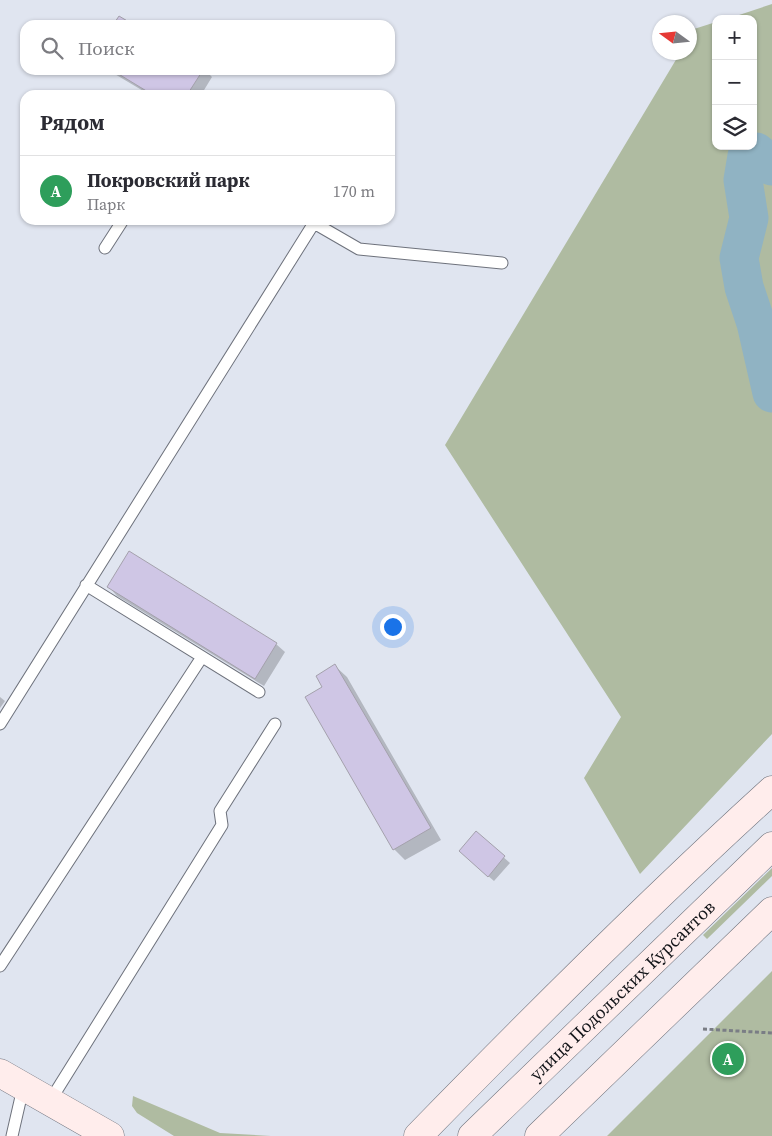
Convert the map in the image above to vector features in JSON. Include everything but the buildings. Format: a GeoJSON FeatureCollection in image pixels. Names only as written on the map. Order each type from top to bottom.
{"type":"FeatureCollection","features":[{"type":"Feature","properties":{"kind":"main road"},"geometry":{"type":"LineString","coordinates":[[418,1136],[523,1028],[709,848],[772,790]]}},
{"type":"Feature","properties":{"kind":"main road","name":"улица Подольских Курсантов"},"geometry":{"type":"LineString","coordinates":[[472,1136],[772,846]]}},
{"type":"Feature","properties":{"kind":"main road"},"geometry":{"type":"LineString","coordinates":[[539,1136],[772,911]]}},
{"type":"Feature","properties":{"kind":"main road"},"geometry":{"type":"LineString","coordinates":[[0,1072],[110,1136]]}},
{"type":"Feature","properties":{"kind":"lane"},"geometry":{"type":"LineString","coordinates":[[105,248],[120,225]]}},
{"type":"Feature","properties":{"kind":"lane"},"geometry":{"type":"LineString","coordinates":[[0,724],[311,225]]}},
{"type":"Feature","properties":{"kind":"lane"},"geometry":{"type":"LineString","coordinates":[[318,225],[359,249],[502,262]]}},
{"type":"Feature","properties":{"kind":"lane"},"geometry":{"type":"LineString","coordinates":[[86,585],[258,692]]}},
{"type":"Feature","properties":{"kind":"lane"},"geometry":{"type":"LineString","coordinates":[[0,966],[202,657]]}},
{"type":"Feature","properties":{"kind":"lane"},"geometry":{"type":"LineString","coordinates":[[50,1101],[222,825],[220,811],[274,724]]}},
{"type":"Feature","properties":{"kind":"lane"},"geometry":{"type":"LineString","coordinates":[[12,1136],[24,1086]]}},
{"type":"Feature","properties":{"kind":"path"},"geometry":{"type":"LineString","coordinates":[[702,1029],[772,1033]]}},
{"type":"Feature","properties":{"kind":"green space"},"geometry":{"type":"Polygon","coordinates":[[[772,4],[772,734],[640,874],[584,778],[621,717],[445,445],[676,60],[697,60],[697,28],[712,23],[712,150],[757,150],[757,15],[739,15],[772,4]]]}},
{"type":"Feature","properties":{"kind":"green space"},"geometry":{"type":"Polygon","coordinates":[[[772,868],[772,876],[707,939],[703,935],[772,868]]]}},
{"type":"Feature","properties":{"kind":"green space"},"geometry":{"type":"Polygon","coordinates":[[[772,971],[772,1136],[607,1136],[772,971]]]}},
{"type":"Feature","properties":{"kind":"green space"},"geometry":{"type":"Polygon","coordinates":[[[133,1096],[220,1133],[271,1136],[174,1136],[137,1113],[132,1106],[133,1096]]]}},
{"type":"Feature","properties":{"kind":"waterway"},"geometry":{"type":"LineString","coordinates":[[772,166],[756,152],[747,156],[743,180],[749,218],[739,258],[744,287],[756,323],[772,393]]}},
{"type":"Feature","properties":{"kind":"place","name":"Покровский парк"},"geometry":{"type":"Point","coordinates":[728,1059]}}]}
